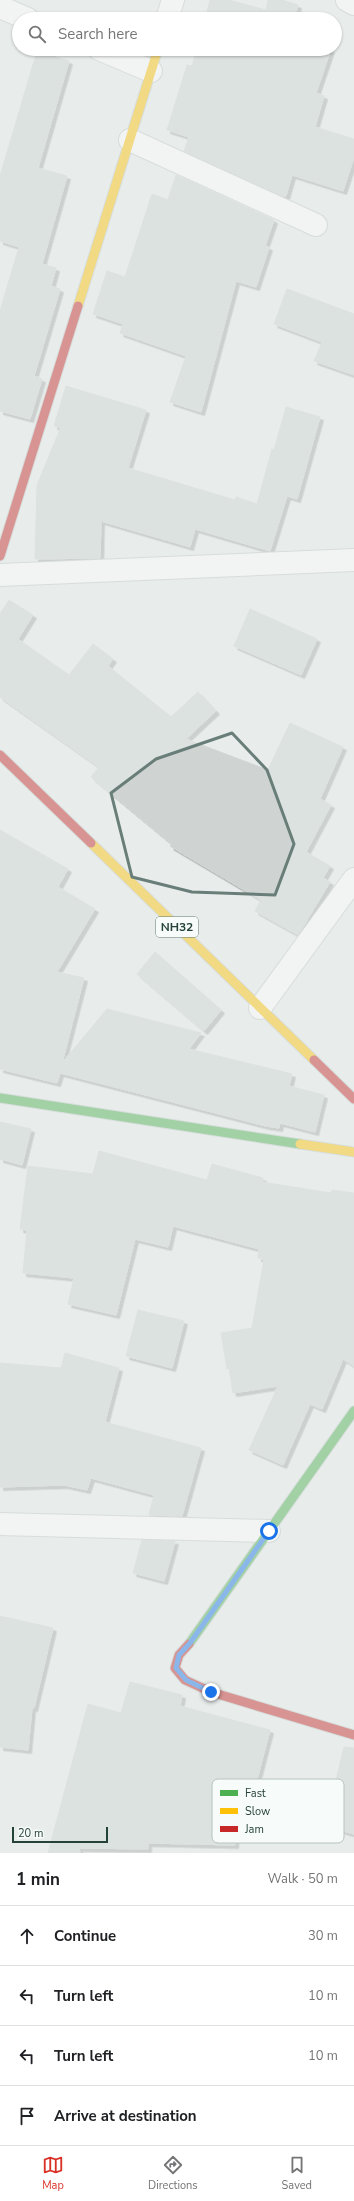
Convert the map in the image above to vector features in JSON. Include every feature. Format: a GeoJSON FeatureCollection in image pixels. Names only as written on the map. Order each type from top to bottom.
{"type":"FeatureCollection","features":[{"type":"Feature","properties":{"kind":"main road"},"geometry":{"type":"LineString","coordinates":[[0,556],[156,56]]}},
{"type":"Feature","properties":{"kind":"main road","name":"NH32"},"geometry":{"type":"LineString","coordinates":[[0,755],[354,1099]]}},
{"type":"Feature","properties":{"kind":"main road"},"geometry":{"type":"LineString","coordinates":[[0,1098],[354,1152]]}},
{"type":"Feature","properties":{"kind":"main road"},"geometry":{"type":"LineString","coordinates":[[354,1411],[190,1643],[179,1655],[176,1668],[186,1680],[211,1692],[354,1734]]}},
{"type":"Feature","properties":{"kind":"street"},"geometry":{"type":"LineString","coordinates":[[169,12],[173,0]]}},
{"type":"Feature","properties":{"kind":"street"},"geometry":{"type":"LineString","coordinates":[[347,0],[354,4]]}},
{"type":"Feature","properties":{"kind":"street"},"geometry":{"type":"LineString","coordinates":[[0,7],[12,12]]}},
{"type":"Feature","properties":{"kind":"street"},"geometry":{"type":"LineString","coordinates":[[116,56],[151,71]]}},
{"type":"Feature","properties":{"kind":"street"},"geometry":{"type":"LineString","coordinates":[[130,140],[316,225]]}},
{"type":"Feature","properties":{"kind":"street"},"geometry":{"type":"LineString","coordinates":[[0,575],[354,560]]}},
{"type":"Feature","properties":{"kind":"street"},"geometry":{"type":"LineString","coordinates":[[260,1008],[354,879]]}},
{"type":"Feature","properties":{"kind":"street"},"geometry":{"type":"LineString","coordinates":[[0,1524],[269,1531]]}},
{"type":"Feature","properties":{"kind":"highlighted area"},"geometry":{"type":"Polygon","coordinates":[[[232,733],[267,770],[294,844],[275,895],[192,892],[132,877],[111,793],[156,759],[232,733]]]}},
{"type":"Feature","properties":{"kind":"building"},"geometry":{"type":"Polygon","coordinates":[[[210,0],[229,0],[266,10],[268,0],[282,0],[298,5],[296,12],[207,12],[210,0]]]}},
{"type":"Feature","properties":{"kind":"building"},"geometry":{"type":"Polygon","coordinates":[[[36,56],[53,56],[69,61],[38,168],[67,176],[42,264],[56,268],[51,286],[60,289],[34,376],[42,379],[30,419],[0,411],[0,311],[19,247],[0,241],[0,176],[36,56]]]}},
{"type":"Feature","properties":{"kind":"building"},"geometry":{"type":"Polygon","coordinates":[[[195,56],[329,56],[316,93],[324,96],[315,127],[354,139],[354,157],[343,191],[292,175],[286,196],[282,196],[184,151],[189,137],[167,130],[187,65],[192,66],[195,56]]]}},
{"type":"Feature","properties":{"kind":"building"},"geometry":{"type":"Polygon","coordinates":[[[176,175],[274,220],[265,246],[269,247],[256,287],[236,281],[201,412],[170,402],[186,356],[120,333],[123,324],[93,314],[107,271],[125,277],[152,194],[168,200],[176,175]]]}},
{"type":"Feature","properties":{"kind":"building"},"geometry":{"type":"Polygon","coordinates":[[[287,289],[354,314],[354,375],[314,361],[322,342],[274,324],[287,289]]]}},
{"type":"Feature","properties":{"kind":"building"},"geometry":{"type":"Polygon","coordinates":[[[66,386],[146,410],[128,468],[235,500],[236,497],[257,504],[272,449],[274,450],[286,407],[320,417],[297,499],[287,496],[270,551],[195,529],[190,547],[101,521],[100,558],[35,559],[37,485],[61,427],[54,426],[66,386]]]}},
{"type":"Feature","properties":{"kind":"building"},"geometry":{"type":"Polygon","coordinates":[[[9,600],[33,615],[18,639],[69,675],[93,644],[113,659],[108,666],[171,717],[198,692],[216,711],[186,739],[268,770],[290,723],[343,747],[320,799],[331,805],[306,852],[330,866],[323,878],[330,882],[298,935],[255,911],[261,900],[170,846],[172,844],[91,777],[99,767],[0,697],[0,614],[9,600]]]}},
{"type":"Feature","properties":{"kind":"building"},"geometry":{"type":"Polygon","coordinates":[[[250,609],[317,639],[301,675],[234,646],[250,609]]]}},
{"type":"Feature","properties":{"kind":"building"},"geometry":{"type":"Polygon","coordinates":[[[0,830],[68,869],[58,887],[95,909],[57,972],[84,978],[62,1063],[107,1009],[201,1033],[189,1049],[292,1074],[289,1086],[324,1095],[315,1132],[280,1123],[279,1128],[266,1126],[60,1073],[57,1083],[0,1069],[0,830]]]}},
{"type":"Feature","properties":{"kind":"building"},"geometry":{"type":"Polygon","coordinates":[[[155,952],[221,1010],[204,1031],[137,974],[155,952]]]}},
{"type":"Feature","properties":{"kind":"building"},"geometry":{"type":"Polygon","coordinates":[[[0,1122],[31,1129],[22,1165],[0,1159],[0,1122]]]}},
{"type":"Feature","properties":{"kind":"building"},"geometry":{"type":"Polygon","coordinates":[[[99,1151],[207,1180],[212,1164],[263,1178],[262,1182],[331,1193],[332,1190],[354,1193],[354,1366],[343,1359],[322,1409],[310,1404],[283,1465],[249,1450],[278,1386],[233,1393],[221,1333],[252,1328],[264,1259],[258,1258],[259,1249],[207,1235],[206,1233],[206,1235],[173,1226],[168,1247],[135,1239],[116,1315],[68,1304],[74,1278],[23,1273],[27,1230],[20,1229],[28,1166],[93,1174],[99,1151]]]}},
{"type":"Feature","properties":{"kind":"building"},"geometry":{"type":"Polygon","coordinates":[[[138,1310],[184,1321],[172,1368],[126,1356],[138,1310]]]}},
{"type":"Feature","properties":{"kind":"building"},"geometry":{"type":"Polygon","coordinates":[[[65,1353],[119,1368],[105,1422],[201,1448],[182,1516],[149,1515],[154,1495],[91,1478],[87,1490],[64,1485],[0,1487],[0,1363],[61,1368],[65,1353]]]}},
{"type":"Feature","properties":{"kind":"building"},"geometry":{"type":"Polygon","coordinates":[[[142,1540],[175,1541],[164,1581],[133,1573],[142,1540]]]}},
{"type":"Feature","properties":{"kind":"building"},"geometry":{"type":"Polygon","coordinates":[[[0,1616],[53,1628],[34,1708],[32,1708],[28,1750],[0,1747],[0,1616]]]}},
{"type":"Feature","properties":{"kind":"building"},"geometry":{"type":"Polygon","coordinates":[[[130,1682],[182,1695],[180,1706],[270,1730],[257,1779],[212,1779],[212,1843],[235,1843],[235,1845],[148,1843],[148,1849],[79,1848],[80,1853],[48,1853],[88,1704],[121,1713],[130,1682]]]}},
{"type":"Feature","properties":{"kind":"building"},"geometry":{"type":"Polygon","coordinates":[[[344,1747],[354,1748],[354,1834],[344,1831],[344,1779],[336,1779],[344,1747]]]}},
{"type":"Feature","properties":{"kind":"traffic: fast"},"geometry":{"type":"LineString","coordinates":[[0,1098],[300,1144]]}},
{"type":"Feature","properties":{"kind":"traffic: fast"},"geometry":{"type":"LineString","coordinates":[[189,1644],[354,1411]]}},
{"type":"Feature","properties":{"kind":"traffic: slow"},"geometry":{"type":"LineString","coordinates":[[78,306],[156,56]]}},
{"type":"Feature","properties":{"kind":"traffic: slow"},"geometry":{"type":"LineString","coordinates":[[91,843],[314,1060]]}},
{"type":"Feature","properties":{"kind":"traffic: slow"},"geometry":{"type":"LineString","coordinates":[[300,1144],[354,1152]]}},
{"type":"Feature","properties":{"kind":"traffic: jam"},"geometry":{"type":"LineString","coordinates":[[0,556],[78,306]]}},
{"type":"Feature","properties":{"kind":"traffic: jam"},"geometry":{"type":"LineString","coordinates":[[0,755],[91,843]]}},
{"type":"Feature","properties":{"kind":"traffic: jam"},"geometry":{"type":"LineString","coordinates":[[314,1060],[354,1099]]}},
{"type":"Feature","properties":{"kind":"traffic: jam"},"geometry":{"type":"LineString","coordinates":[[189,1644],[179,1655],[175,1668],[185,1680],[211,1692],[354,1735]]}},
{"type":"Feature","properties":{"kind":"route"},"geometry":{"type":"LineString","coordinates":[[211,1692],[186,1680],[176,1668],[179,1655],[190,1643],[269,1531]]}}]}
